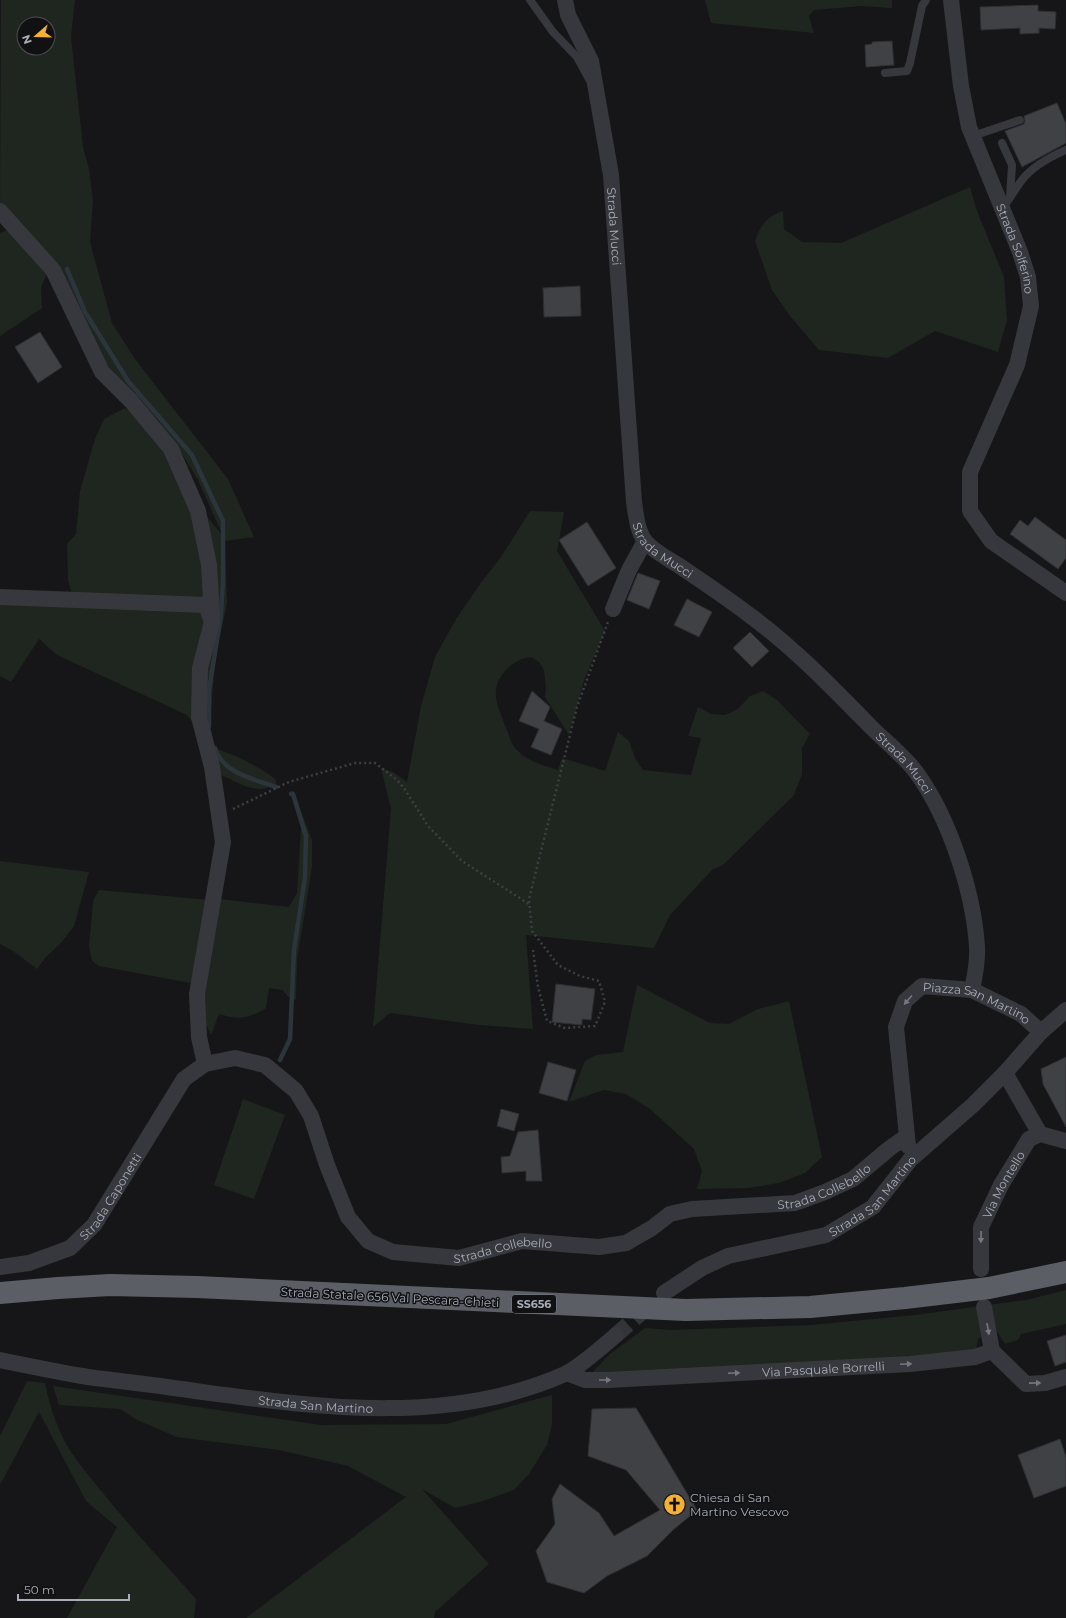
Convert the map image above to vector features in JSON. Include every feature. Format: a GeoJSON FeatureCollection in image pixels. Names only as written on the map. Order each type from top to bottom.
{"type":"FeatureCollection","features":[{"type":"Feature","properties":{"kind":"highway","name":"Strada Statale 656 Val Pescara-Chieti"},"geometry":{"type":"LineString","coordinates":[[0,1293],[58,1288],[110,1286],[197,1287],[686,1310],[810,1307],[905,1298],[989,1288],[1066,1272]]}},
{"type":"Feature","properties":{"kind":"street","name":"Strada Mucci"},"geometry":{"type":"LineString","coordinates":[[565,0],[568,15],[591,61],[611,175],[634,502],[639,528],[645,541],[660,554],[724,596],[781,639],[836,691],[915,771],[938,808],[948,830],[967,889],[977,948],[976,971],[972,990]]}},
{"type":"Feature","properties":{"kind":"street","name":"Strada Solferino"},"geometry":{"type":"LineString","coordinates":[[951,0],[961,86],[969,127],[1006,203],[1028,277],[1031,306],[1017,365],[970,472],[970,511],[991,541],[1066,593]]}},
{"type":"Feature","properties":{"kind":"street"},"geometry":{"type":"LineString","coordinates":[[0,211],[53,270],[102,372],[131,401],[171,449],[198,511],[210,565],[212,622],[200,668],[199,717],[212,767],[223,842],[196,994],[199,1037],[205,1064]]}},
{"type":"Feature","properties":{"kind":"street"},"geometry":{"type":"LineString","coordinates":[[613,609],[629,570],[645,541]]}},
{"type":"Feature","properties":{"kind":"street"},"geometry":{"type":"LineString","coordinates":[[0,597],[206,605],[212,622]]}},
{"type":"Feature","properties":{"kind":"street","name":"Piazza San Martino"},"geometry":{"type":"LineString","coordinates":[[910,1160],[896,1027],[905,1001],[922,986],[972,990],[1021,1014],[1041,1032]]}},
{"type":"Feature","properties":{"kind":"street"},"geometry":{"type":"LineString","coordinates":[[1041,1032],[1066,1010]]}},
{"type":"Feature","properties":{"kind":"street","name":"Strada San Martino"},"geometry":{"type":"LineString","coordinates":[[664,1293],[702,1268],[728,1256],[826,1235],[873,1207],[910,1160],[973,1105],[1005,1073],[1041,1032]]}},
{"type":"Feature","properties":{"kind":"street","name":"Strada Collebello"},"geometry":{"type":"LineString","coordinates":[[184,1079],[205,1064],[235,1058],[265,1065],[296,1091],[311,1116],[327,1165],[348,1217],[368,1241],[392,1252],[459,1258],[522,1241],[599,1248],[626,1243],[652,1228],[670,1214],[692,1209],[795,1203],[852,1180],[890,1148],[907,1136]]}},
{"type":"Feature","properties":{"kind":"street"},"geometry":{"type":"LineString","coordinates":[[1005,1073],[1040,1134],[1066,1140]]}},
{"type":"Feature","properties":{"kind":"street","name":"Strada Caponetti"},"geometry":{"type":"LineString","coordinates":[[0,1267],[29,1263],[70,1248],[94,1225],[184,1079]]}},
{"type":"Feature","properties":{"kind":"street","name":"Via Montello"},"geometry":{"type":"LineString","coordinates":[[981,1269],[981,1227],[1001,1185],[1030,1139],[1040,1134]]}},
{"type":"Feature","properties":{"kind":"street"},"geometry":{"type":"LineString","coordinates":[[984,1307],[992,1351],[1026,1384],[1045,1383],[1066,1377]]}},
{"type":"Feature","properties":{"kind":"street","name":"Strada San Martino"},"geometry":{"type":"LineString","coordinates":[[0,1360],[87,1376],[274,1401],[371,1408],[426,1407],[464,1404],[498,1397],[534,1386],[567,1373],[616,1335]]}},
{"type":"Feature","properties":{"kind":"street","name":"Via Pasquale Borrelli"},"geometry":{"type":"LineString","coordinates":[[567,1373],[585,1380],[608,1380],[910,1364],[975,1357],[992,1351]]}},
{"type":"Feature","properties":{"kind":"lane"},"geometry":{"type":"LineString","coordinates":[[530,0],[553,32],[577,57],[597,94]]}},
{"type":"Feature","properties":{"kind":"lane"},"geometry":{"type":"LineString","coordinates":[[885,73],[907,71],[922,6],[926,0]]}},
{"type":"Feature","properties":{"kind":"lane"},"geometry":{"type":"LineString","coordinates":[[973,136],[1020,120]]}},
{"type":"Feature","properties":{"kind":"lane"},"geometry":{"type":"LineString","coordinates":[[1002,143],[1012,165],[1006,203]]}},
{"type":"Feature","properties":{"kind":"lane"},"geometry":{"type":"LineString","coordinates":[[1006,203],[1021,181],[1032,169],[1066,150]]}},
{"type":"Feature","properties":{"kind":"path"},"geometry":{"type":"LineString","coordinates":[[533,950],[538,987],[547,1021],[565,1028],[595,1026],[605,1002],[599,981],[580,976],[558,966],[532,932],[529,899],[577,707],[613,609]]}},
{"type":"Feature","properties":{"kind":"path"},"geometry":{"type":"LineString","coordinates":[[219,816],[289,782],[355,763],[375,763],[396,779],[404,788],[428,826],[462,861],[530,905]]}},
{"type":"Feature","properties":{"kind":"shaded area"},"geometry":{"type":"Polygon","coordinates":[[[1,0],[75,0],[71,37],[83,147],[89,169],[93,201],[90,242],[112,323],[135,359],[228,479],[254,537],[225,541],[227,603],[215,660],[210,724],[215,749],[238,757],[256,766],[276,780],[276,784],[261,789],[256,789],[245,786],[221,775],[196,726],[187,715],[57,655],[39,639],[11,682],[0,676],[0,599],[72,594],[68,580],[67,544],[76,534],[80,491],[95,439],[104,419],[125,408],[142,420],[175,466],[203,512],[223,536],[198,480],[174,441],[123,386],[0,205],[1,0]]]}},
{"type":"Feature","properties":{"kind":"shaded area"},"geometry":{"type":"Polygon","coordinates":[[[705,0],[892,0],[892,8],[861,6],[814,10],[809,16],[814,33],[711,23],[705,0]]]}},
{"type":"Feature","properties":{"kind":"shaded area"},"geometry":{"type":"Polygon","coordinates":[[[970,187],[977,211],[1004,277],[1007,320],[998,352],[935,331],[888,358],[819,350],[790,316],[772,290],[755,241],[765,222],[777,213],[783,211],[784,229],[802,242],[841,243],[970,187]]]}},
{"type":"Feature","properties":{"kind":"shaded area"},"geometry":{"type":"Polygon","coordinates":[[[9,229],[48,272],[41,287],[42,308],[0,336],[0,233],[9,229]]]}},
{"type":"Feature","properties":{"kind":"shaded area"},"geometry":{"type":"Polygon","coordinates":[[[530,511],[564,512],[557,551],[605,631],[584,680],[569,735],[545,697],[546,689],[544,670],[539,662],[531,657],[521,659],[515,662],[501,676],[496,690],[497,703],[511,741],[521,754],[541,765],[558,770],[562,758],[605,771],[618,732],[629,741],[635,758],[643,770],[691,775],[701,738],[688,736],[698,707],[711,714],[725,715],[738,709],[750,696],[763,691],[777,700],[810,734],[802,748],[802,774],[794,795],[723,865],[712,870],[670,915],[654,948],[526,935],[533,1029],[479,1025],[390,1013],[373,1027],[391,809],[381,768],[393,772],[407,782],[421,706],[435,657],[456,619],[501,557],[530,511]]]}},
{"type":"Feature","properties":{"kind":"shaded area"},"geometry":{"type":"Polygon","coordinates":[[[290,791],[293,791],[312,840],[312,867],[297,960],[296,1000],[287,996],[283,990],[269,988],[266,1008],[249,1016],[238,1018],[219,1014],[211,1035],[204,1020],[202,1008],[220,899],[289,907],[297,893],[301,829],[290,791]]]}},
{"type":"Feature","properties":{"kind":"shaded area"},"geometry":{"type":"Polygon","coordinates":[[[0,861],[89,872],[74,926],[61,943],[46,957],[37,969],[13,951],[0,944],[0,861]]]}},
{"type":"Feature","properties":{"kind":"shaded area"},"geometry":{"type":"Polygon","coordinates":[[[99,890],[210,900],[196,984],[99,966],[92,961],[89,946],[93,901],[99,890]]]}},
{"type":"Feature","properties":{"kind":"shaded area"},"geometry":{"type":"Polygon","coordinates":[[[637,985],[710,1023],[729,1024],[758,1009],[789,1001],[822,1157],[805,1173],[779,1183],[749,1188],[697,1189],[702,1171],[694,1149],[650,1109],[626,1094],[604,1090],[569,1102],[585,1061],[596,1055],[623,1052],[637,985]]]}},
{"type":"Feature","properties":{"kind":"shaded area"},"geometry":{"type":"Polygon","coordinates":[[[243,1099],[285,1115],[254,1199],[214,1185],[243,1099]]]}},
{"type":"Feature","properties":{"kind":"shaded area"},"geometry":{"type":"Polygon","coordinates":[[[1066,1290],[1066,1324],[1021,1334],[1018,1340],[1005,1344],[996,1330],[978,1339],[975,1356],[587,1378],[610,1354],[645,1328],[670,1330],[811,1325],[915,1315],[1026,1300],[1066,1290]]]}},
{"type":"Feature","properties":{"kind":"shaded area"},"geometry":{"type":"Polygon","coordinates":[[[27,1381],[45,1383],[55,1419],[71,1452],[122,1516],[196,1599],[194,1618],[67,1618],[117,1527],[86,1501],[39,1412],[0,1485],[0,1436],[27,1381]]]}},
{"type":"Feature","properties":{"kind":"shaded area"},"geometry":{"type":"Polygon","coordinates":[[[53,1386],[321,1425],[446,1424],[552,1395],[552,1424],[547,1445],[529,1474],[514,1490],[480,1502],[455,1508],[422,1489],[489,1564],[435,1612],[434,1618],[246,1618],[406,1497],[348,1466],[279,1450],[177,1437],[137,1420],[120,1409],[59,1405],[53,1386]]]}},
{"type":"Feature","properties":{"kind":"building"},"geometry":{"type":"Polygon","coordinates":[[[1038,5],[1038,11],[1056,12],[1055,29],[1039,28],[1039,33],[1020,34],[1020,28],[981,30],[980,7],[1038,5]]]}},
{"type":"Feature","properties":{"kind":"building"},"geometry":{"type":"Polygon","coordinates":[[[892,41],[894,65],[866,67],[865,45],[872,44],[872,42],[892,41]]]}},
{"type":"Feature","properties":{"kind":"building"},"geometry":{"type":"Polygon","coordinates":[[[1057,103],[1066,124],[1066,143],[1022,167],[1005,131],[1024,124],[1024,116],[1057,103]]]}},
{"type":"Feature","properties":{"kind":"building"},"geometry":{"type":"Polygon","coordinates":[[[580,286],[581,316],[544,317],[543,288],[580,286]]]}},
{"type":"Feature","properties":{"kind":"building"},"geometry":{"type":"Polygon","coordinates":[[[40,332],[62,367],[38,383],[15,347],[40,332]]]}},
{"type":"Feature","properties":{"kind":"building"},"geometry":{"type":"Polygon","coordinates":[[[1035,517],[1066,540],[1066,558],[1058,569],[1010,534],[1020,520],[1028,526],[1035,517]]]}},
{"type":"Feature","properties":{"kind":"building"},"geometry":{"type":"Polygon","coordinates":[[[587,522],[616,568],[588,586],[559,540],[587,522]]]}},
{"type":"Feature","properties":{"kind":"building"},"geometry":{"type":"Polygon","coordinates":[[[638,573],[660,581],[649,609],[627,600],[638,573]]]}},
{"type":"Feature","properties":{"kind":"building"},"geometry":{"type":"Polygon","coordinates":[[[687,599],[712,612],[699,637],[674,625],[687,599]]]}},
{"type":"Feature","properties":{"kind":"building"},"geometry":{"type":"Polygon","coordinates":[[[750,632],[769,651],[752,667],[733,648],[750,632]]]}},
{"type":"Feature","properties":{"kind":"building"},"geometry":{"type":"Polygon","coordinates":[[[532,691],[550,707],[544,721],[562,729],[551,755],[531,747],[539,729],[519,721],[532,691]]]}},
{"type":"Feature","properties":{"kind":"building"},"geometry":{"type":"Polygon","coordinates":[[[556,984],[595,989],[591,1020],[582,1019],[582,1025],[552,1022],[556,984]]]}},
{"type":"Feature","properties":{"kind":"building"},"geometry":{"type":"Polygon","coordinates":[[[1066,1057],[1066,1127],[1043,1084],[1041,1069],[1066,1057]]]}},
{"type":"Feature","properties":{"kind":"building"},"geometry":{"type":"Polygon","coordinates":[[[548,1062],[576,1070],[567,1101],[539,1093],[548,1062]]]}},
{"type":"Feature","properties":{"kind":"building"},"geometry":{"type":"Polygon","coordinates":[[[501,1109],[519,1114],[514,1131],[497,1126],[501,1109]]]}},
{"type":"Feature","properties":{"kind":"building"},"geometry":{"type":"Polygon","coordinates":[[[538,1130],[542,1181],[526,1181],[526,1171],[502,1173],[501,1157],[510,1156],[518,1132],[538,1130]]]}},
{"type":"Feature","properties":{"kind":"building"},"geometry":{"type":"Polygon","coordinates":[[[1066,1335],[1066,1362],[1055,1366],[1047,1341],[1066,1335]]]}},
{"type":"Feature","properties":{"kind":"building","name":"Chiesa di San Martino Vescovo"},"geometry":{"type":"Polygon","coordinates":[[[636,1408],[697,1510],[673,1530],[647,1556],[607,1576],[584,1593],[547,1582],[536,1551],[555,1524],[552,1499],[560,1484],[599,1513],[614,1536],[660,1510],[626,1470],[588,1456],[592,1409],[636,1408]]]}},
{"type":"Feature","properties":{"kind":"building"},"geometry":{"type":"Polygon","coordinates":[[[1060,1439],[1066,1457],[1066,1486],[1034,1498],[1018,1455],[1060,1439]]]}},
{"type":"Feature","properties":{"kind":"waterway"},"geometry":{"type":"LineString","coordinates":[[67,269],[85,312],[128,381],[192,455],[223,521],[223,580],[221,615],[209,690],[209,726]]}},
{"type":"Feature","properties":{"kind":"waterway"},"geometry":{"type":"LineString","coordinates":[[215,748],[224,764],[249,778],[276,787]]}},
{"type":"Feature","properties":{"kind":"waterway"},"geometry":{"type":"LineString","coordinates":[[280,1060],[290,1039],[294,950],[305,877],[306,836],[293,794],[291,794]]}},
{"type":"Feature","properties":{"kind":"tunnel"},"geometry":{"type":"LineString","coordinates":[[616,1335],[651,1304]]}},
{"type":"Feature","properties":{"kind":"place","name":"Chiesa di San Martino Vescovo"},"geometry":{"type":"Point","coordinates":[674,1504]}}]}
